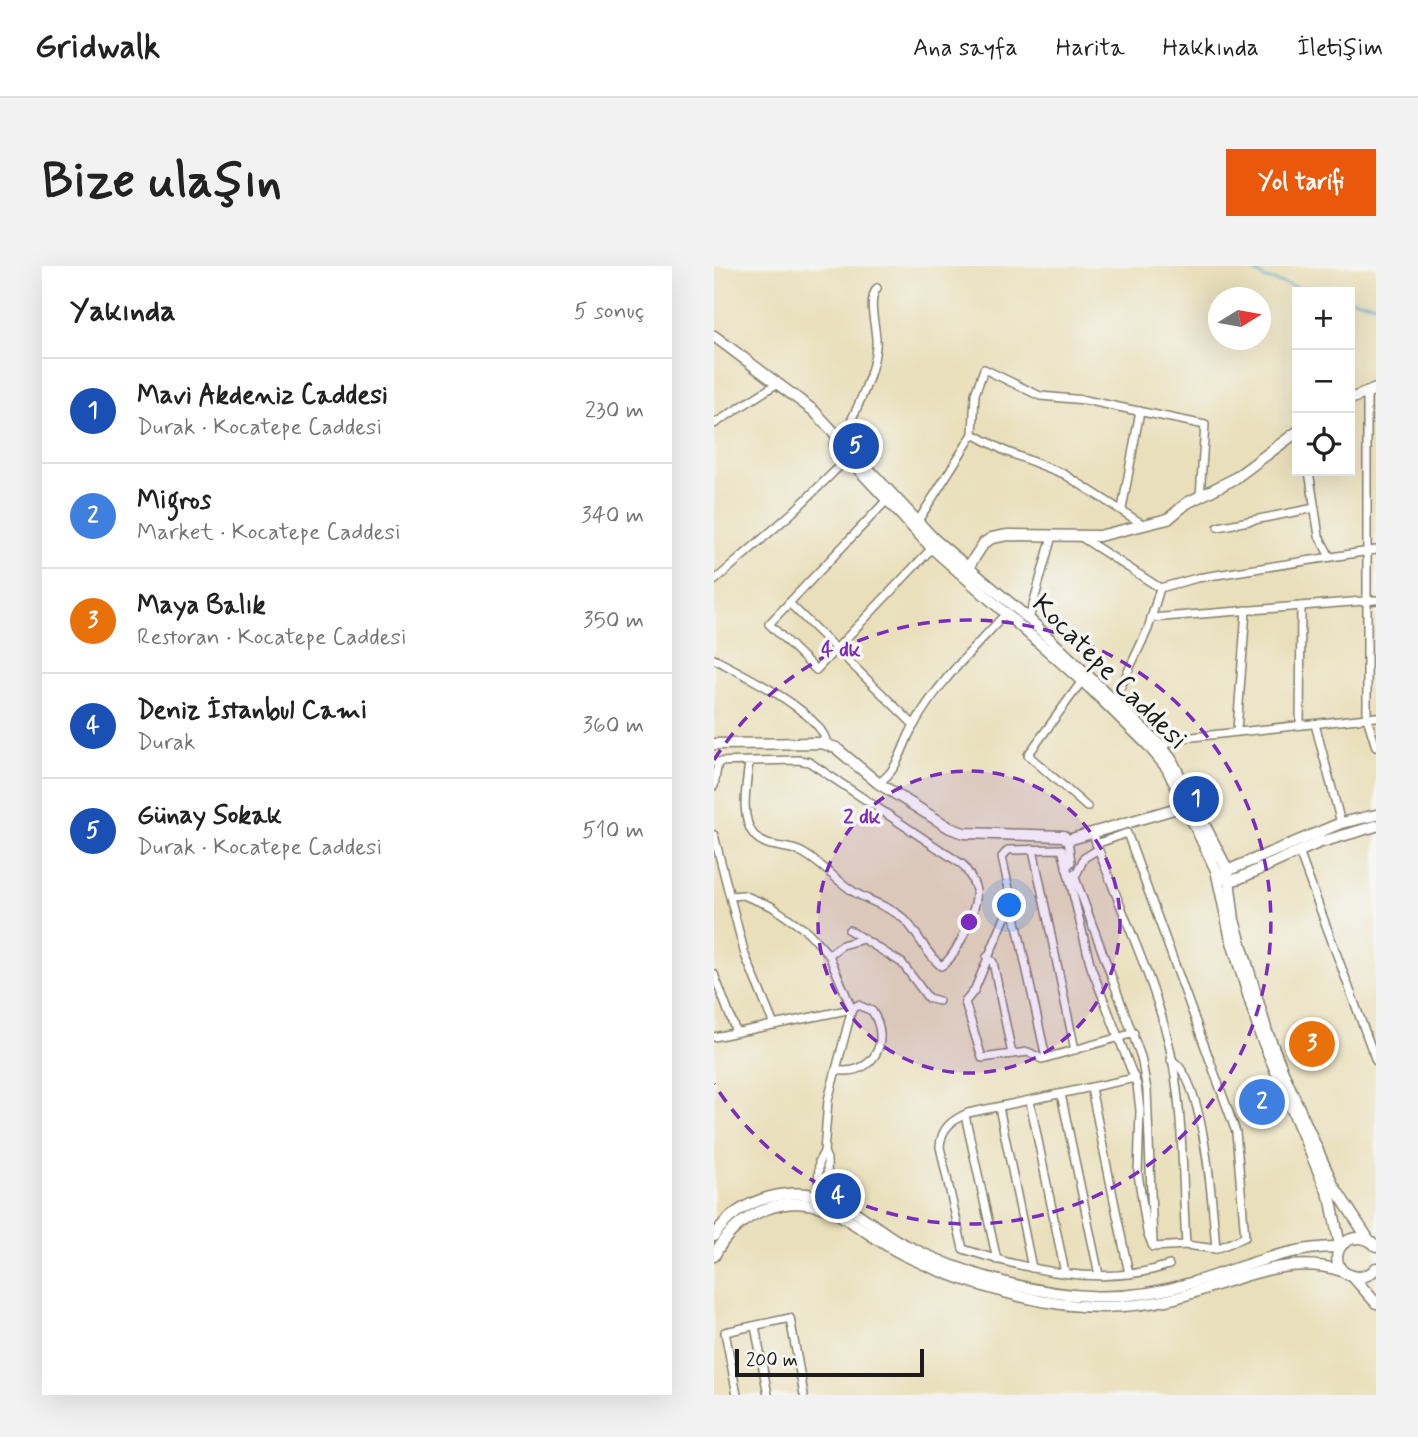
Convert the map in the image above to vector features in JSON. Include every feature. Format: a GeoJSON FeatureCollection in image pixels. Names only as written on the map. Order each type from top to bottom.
{"type":"FeatureCollection","features":[{"type":"Feature","properties":{"kind":"main road","name":"Kocatepe Caddesi"},"geometry":{"type":"LineString","coordinates":[[714,336],[814,411],[1007,612],[1157,755],[1190,804]]}},
{"type":"Feature","properties":{"kind":"main road"},"geometry":{"type":"LineString","coordinates":[[1355,397],[1372,390]]}},
{"type":"Feature","properties":{"kind":"main road","name":"Kocatepe Caddesi"},"geometry":{"type":"LineString","coordinates":[[795,397],[932,548],[966,570],[1029,619],[1161,747],[1225,876],[1234,920],[1267,1032],[1333,1185],[1373,1243]]}},
{"type":"Feature","properties":{"kind":"main road"},"geometry":{"type":"LineString","coordinates":[[966,570],[984,543],[992,538],[1098,536],[1168,519],[1200,496],[1234,479],[1292,436]]}},
{"type":"Feature","properties":{"kind":"main road"},"geometry":{"type":"LineString","coordinates":[[714,744],[827,745],[836,748],[878,783],[950,828],[964,833],[1048,834],[1063,836],[1068,840],[1096,843],[1190,804]]}},
{"type":"Feature","properties":{"kind":"main road"},"geometry":{"type":"LineString","coordinates":[[1225,876],[1342,823],[1376,815]]}},
{"type":"Feature","properties":{"kind":"main road"},"geometry":{"type":"LineString","coordinates":[[1225,876],[1299,852],[1318,842],[1376,825]]}},
{"type":"Feature","properties":{"kind":"main road","name":"Kocatepe Caddesi"},"geometry":{"type":"LineString","coordinates":[[1225,876],[1228,927],[1260,1034],[1331,1201],[1340,1247],[1337,1261],[1342,1271]]}},
{"type":"Feature","properties":{"kind":"main road"},"geometry":{"type":"LineString","coordinates":[[714,1236],[732,1217],[758,1200],[785,1194],[823,1203],[901,1243],[1005,1283],[1083,1297],[1159,1291],[1317,1247],[1337,1230]]}},
{"type":"Feature","properties":{"kind":"main road"},"geometry":{"type":"LineString","coordinates":[[714,1256],[736,1226],[759,1212],[787,1204],[823,1203],[893,1249],[944,1273],[986,1287],[1058,1305],[1092,1308],[1143,1305],[1184,1295],[1256,1271],[1317,1265],[1342,1271],[1353,1277],[1376,1303]]}},
{"type":"Feature","properties":{"kind":"main road"},"geometry":{"type":"LineString","coordinates":[[1317,1247],[1340,1247],[1351,1238],[1373,1243]]}},
{"type":"Feature","properties":{"kind":"main road"},"geometry":{"type":"LineString","coordinates":[[1353,1277],[1364,1277],[1376,1268]]}},
{"type":"Feature","properties":{"kind":"street"},"geometry":{"type":"LineString","coordinates":[[842,440],[873,363],[876,344],[872,295],[877,288]]}},
{"type":"Feature","properties":{"kind":"street"},"geometry":{"type":"LineString","coordinates":[[918,521],[973,434],[975,394],[984,369],[1040,396],[1085,400],[1205,425],[1200,496]]}},
{"type":"Feature","properties":{"kind":"street"},"geometry":{"type":"LineString","coordinates":[[714,424],[778,383]]}},
{"type":"Feature","properties":{"kind":"street"},"geometry":{"type":"LineString","coordinates":[[1372,390],[1372,550],[1366,600],[1376,747]]}},
{"type":"Feature","properties":{"kind":"street"},"geometry":{"type":"LineString","coordinates":[[1122,509],[1140,411]]}},
{"type":"Feature","properties":{"kind":"street"},"geometry":{"type":"LineString","coordinates":[[973,434],[1005,451],[1064,474],[1146,526]]}},
{"type":"Feature","properties":{"kind":"street"},"geometry":{"type":"LineString","coordinates":[[714,581],[792,513],[848,458]]}},
{"type":"Feature","properties":{"kind":"street"},"geometry":{"type":"LineString","coordinates":[[1309,476],[1320,536],[1330,557]]}},
{"type":"Feature","properties":{"kind":"street"},"geometry":{"type":"LineString","coordinates":[[887,500],[769,624],[816,670],[932,548]]}},
{"type":"Feature","properties":{"kind":"street"},"geometry":{"type":"LineString","coordinates":[[1218,527],[1315,508]]}},
{"type":"Feature","properties":{"kind":"street"},"geometry":{"type":"LineString","coordinates":[[1029,619],[1052,536]]}},
{"type":"Feature","properties":{"kind":"street"},"geometry":{"type":"LineString","coordinates":[[1079,536],[1160,588],[1197,578],[1372,550]]}},
{"type":"Feature","properties":{"kind":"street"},"geometry":{"type":"LineString","coordinates":[[1114,701],[1152,618],[1160,588]]}},
{"type":"Feature","properties":{"kind":"street"},"geometry":{"type":"LineString","coordinates":[[1152,618],[1376,600]]}},
{"type":"Feature","properties":{"kind":"street"},"geometry":{"type":"LineString","coordinates":[[789,603],[914,725]]}},
{"type":"Feature","properties":{"kind":"street"},"geometry":{"type":"LineString","coordinates":[[1300,725],[1301,606]]}},
{"type":"Feature","properties":{"kind":"street"},"geometry":{"type":"LineString","coordinates":[[1237,730],[1246,610]]}},
{"type":"Feature","properties":{"kind":"street"},"geometry":{"type":"LineString","coordinates":[[878,783],[890,776],[914,725],[937,690],[1007,612]]}},
{"type":"Feature","properties":{"kind":"street"},"geometry":{"type":"LineString","coordinates":[[714,659],[802,712],[821,729],[827,745]]}},
{"type":"Feature","properties":{"kind":"street"},"geometry":{"type":"LineString","coordinates":[[1082,681],[1028,755],[1087,807]]}},
{"type":"Feature","properties":{"kind":"street"},"geometry":{"type":"LineString","coordinates":[[1161,747],[1183,737],[1372,718]]}},
{"type":"Feature","properties":{"kind":"street"},"geometry":{"type":"LineString","coordinates":[[1315,724],[1342,823]]}},
{"type":"Feature","properties":{"kind":"street"},"geometry":{"type":"LineString","coordinates":[[714,786],[716,762],[750,762],[809,762],[962,865],[976,891],[975,904],[957,948],[946,964],[941,966],[936,962],[914,929],[894,911],[851,890],[804,853],[767,845],[753,834],[746,814],[750,762]]}},
{"type":"Feature","properties":{"kind":"street"},"geometry":{"type":"LineString","coordinates":[[1069,872],[1096,843],[1127,832],[1236,1132],[1245,1237],[1216,1249],[1186,1245],[1153,1247]]}},
{"type":"Feature","properties":{"kind":"street"},"geometry":{"type":"LineString","coordinates":[[714,835],[745,956],[774,1025]]}},
{"type":"Feature","properties":{"kind":"street"},"geometry":{"type":"LineString","coordinates":[[1068,840],[1071,862],[1069,872],[1134,1032],[1147,1090],[1153,1247]]}},
{"type":"Feature","properties":{"kind":"street"},"geometry":{"type":"LineString","coordinates":[[1096,843],[1157,1003],[1171,1060],[1186,1245]]}},
{"type":"Feature","properties":{"kind":"street"},"geometry":{"type":"LineString","coordinates":[[1033,849],[1075,1050]]}},
{"type":"Feature","properties":{"kind":"street"},"geometry":{"type":"LineString","coordinates":[[1046,1058],[1002,854],[1008,850],[1062,849],[1091,967],[1135,1078],[1140,1110],[1140,1193],[1153,1247]]}},
{"type":"Feature","properties":{"kind":"street"},"geometry":{"type":"LineString","coordinates":[[1299,852],[1376,1061]]}},
{"type":"Feature","properties":{"kind":"street"},"geometry":{"type":"LineString","coordinates":[[730,896],[743,895],[791,917],[829,955],[852,1009],[828,1100],[823,1203]]}},
{"type":"Feature","properties":{"kind":"street"},"geometry":{"type":"LineString","coordinates":[[1013,909],[1007,914],[974,991],[965,1002],[982,1058],[1028,1052],[1046,1058],[1134,1032]]}},
{"type":"Feature","properties":{"kind":"street"},"geometry":{"type":"LineString","coordinates":[[849,930],[902,963],[928,998],[939,1001]]}},
{"type":"Feature","properties":{"kind":"street"},"geometry":{"type":"LineString","coordinates":[[829,955],[842,945],[864,939]]}},
{"type":"Feature","properties":{"kind":"street"},"geometry":{"type":"LineString","coordinates":[[987,957],[993,962],[1012,1054]]}},
{"type":"Feature","properties":{"kind":"street"},"geometry":{"type":"LineString","coordinates":[[714,974],[736,1032]]}},
{"type":"Feature","properties":{"kind":"street"},"geometry":{"type":"LineString","coordinates":[[714,1037],[852,1009],[858,1005],[872,1011],[879,1021],[880,1042],[870,1064],[847,1072],[836,1070]]}},
{"type":"Feature","properties":{"kind":"street"},"geometry":{"type":"LineString","coordinates":[[1171,1060],[1181,1069],[1197,1108],[1207,1153],[1216,1249]]}},
{"type":"Feature","properties":{"kind":"street"},"geometry":{"type":"LineString","coordinates":[[1135,1078],[965,1115],[948,1124],[943,1131],[940,1147],[963,1248],[997,1260],[1065,1273],[1129,1274],[1169,1265]]}},
{"type":"Feature","properties":{"kind":"street"},"geometry":{"type":"LineString","coordinates":[[1091,1088],[1129,1274]]}},
{"type":"Feature","properties":{"kind":"street"},"geometry":{"type":"LineString","coordinates":[[1061,1094],[1099,1275]]}},
{"type":"Feature","properties":{"kind":"street"},"geometry":{"type":"LineString","coordinates":[[1030,1101],[1065,1273]]}},
{"type":"Feature","properties":{"kind":"street"},"geometry":{"type":"LineString","coordinates":[[999,1107],[1032,1268]]}},
{"type":"Feature","properties":{"kind":"street"},"geometry":{"type":"LineString","coordinates":[[965,1115],[997,1260]]}},
{"type":"Feature","properties":{"kind":"street"},"geometry":{"type":"LineString","coordinates":[[737,1395],[725,1332],[790,1318],[804,1395]]}},
{"type":"Feature","properties":{"kind":"street"},"geometry":{"type":"LineString","coordinates":[[755,1326],[768,1395]]}},
{"type":"Feature","properties":{"kind":"waterway"},"geometry":{"type":"LineString","coordinates":[[1246,266],[1266,279],[1296,287]]}},
{"type":"Feature","properties":{"kind":"waterway"},"geometry":{"type":"LineString","coordinates":[[1355,300],[1376,304]]}},
{"type":"Feature","properties":{"kind":"place","name":"Günay Sokak"},"geometry":{"type":"Point","coordinates":[856,446]}},
{"type":"Feature","properties":{"kind":"place","name":"Mavi Akdeniz Caddesi"},"geometry":{"type":"Point","coordinates":[1196,799]}},
{"type":"Feature","properties":{"kind":"place","name":"Maya Balık"},"geometry":{"type":"Point","coordinates":[1312,1044]}},
{"type":"Feature","properties":{"kind":"place","name":"Migros"},"geometry":{"type":"Point","coordinates":[1262,1102]}},
{"type":"Feature","properties":{"kind":"place","name":"Deniz İstanbul Cami"},"geometry":{"type":"Point","coordinates":[838,1196]}}]}
